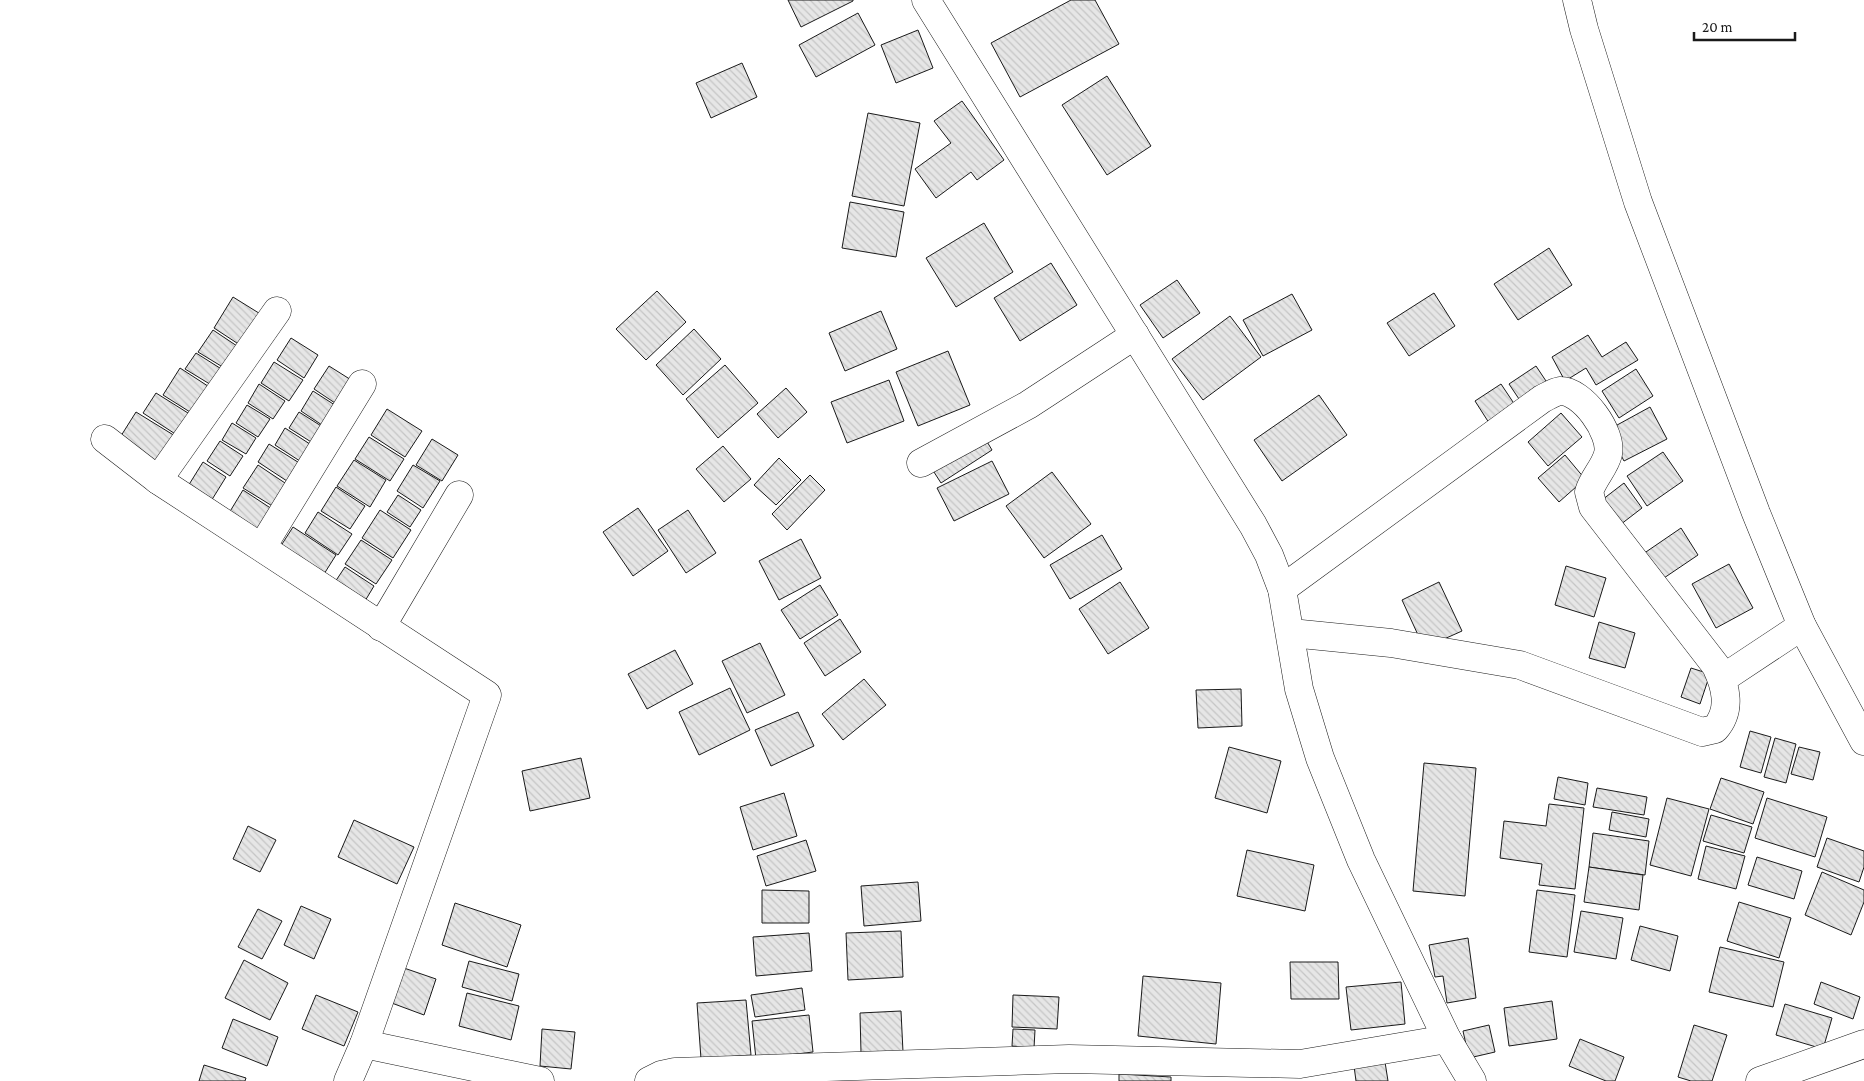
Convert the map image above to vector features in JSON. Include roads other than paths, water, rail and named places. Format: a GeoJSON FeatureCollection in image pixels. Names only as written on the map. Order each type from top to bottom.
{"type":"FeatureCollection","features":[{"type":"Feature","properties":{"kind":"street"},"geometry":{"type":"LineString","coordinates":[[926,0],[1253,525],[1269,555],[1282,589],[1291,632],[1299,690],[1320,758],[1361,860],[1447,1039],[1472,1081]]}},
{"type":"Feature","properties":{"kind":"street"},"geometry":{"type":"LineString","coordinates":[[1577,0],[1584,29],[1638,202],[1756,513],[1802,626],[1864,740]]}},
{"type":"Feature","properties":{"kind":"street"},"geometry":{"type":"LineString","coordinates":[[158,480],[277,311]]}},
{"type":"Feature","properties":{"kind":"street"},"geometry":{"type":"LineString","coordinates":[[922,463],[1028,405],[1135,336]]}},
{"type":"Feature","properties":{"kind":"street"},"geometry":{"type":"LineString","coordinates":[[262,547],[362,384]]}},
{"type":"Feature","properties":{"kind":"street"},"geometry":{"type":"LineString","coordinates":[[1282,589],[1542,399],[1561,391],[1573,394],[1592,411],[1606,439],[1608,455],[1589,492],[1593,507],[1710,658],[1722,680],[1725,691],[1724,717],[1715,730],[1707,732],[1520,665],[1391,644],[1291,632]]}},
{"type":"Feature","properties":{"kind":"street"},"geometry":{"type":"LineString","coordinates":[[105,439],[158,480],[487,695],[364,1044],[348,1081]]}},
{"type":"Feature","properties":{"kind":"street"},"geometry":{"type":"LineString","coordinates":[[381,627],[458,495]]}},
{"type":"Feature","properties":{"kind":"street"},"geometry":{"type":"LineString","coordinates":[[1722,680],[1802,626]]}},
{"type":"Feature","properties":{"kind":"street"},"geometry":{"type":"LineString","coordinates":[[648,1081],[661,1075],[675,1072],[1069,1059],[1299,1073],[1447,1039]]}},
{"type":"Feature","properties":{"kind":"street"},"geometry":{"type":"LineString","coordinates":[[364,1044],[540,1081]]}},
{"type":"Feature","properties":{"kind":"street"},"geometry":{"type":"LineString","coordinates":[[1760,1081],[1864,1044]]}}]}
